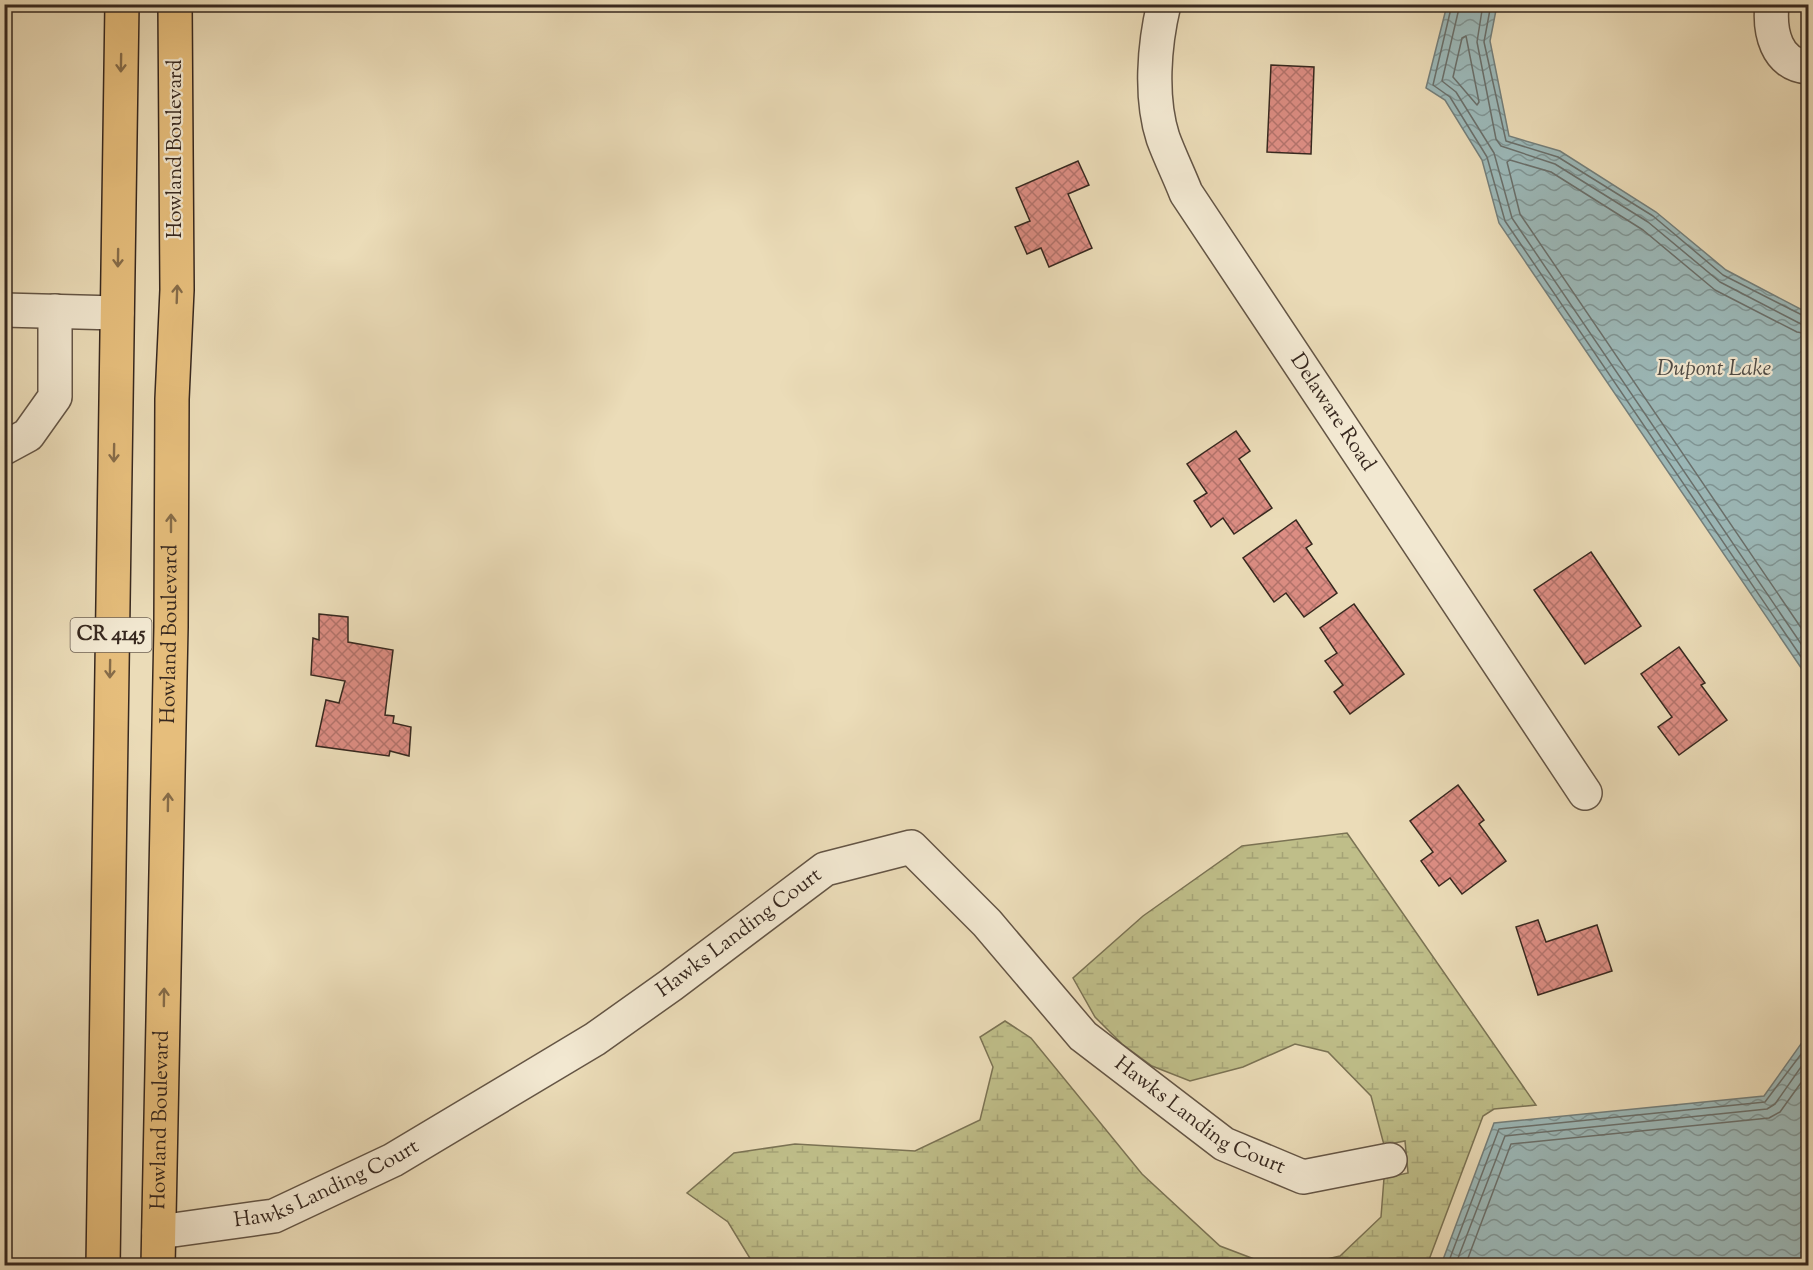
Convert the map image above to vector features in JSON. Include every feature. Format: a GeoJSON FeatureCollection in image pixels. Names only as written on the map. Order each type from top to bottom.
{"type":"FeatureCollection","features":[{"type":"Feature","properties":{"kind":"main road","name":"CR 4145"},"geometry":{"type":"LineString","coordinates":[[103,1266],[122,4]]}},
{"type":"Feature","properties":{"kind":"main road","name":"Howland Boulevard"},"geometry":{"type":"LineString","coordinates":[[158,1266],[171,639],[172,399],[177,290],[175,4]]}},
{"type":"Feature","properties":{"kind":"street","name":"Delaware Road"},"geometry":{"type":"LineString","coordinates":[[1164,4],[1159,23],[1155,96],[1163,136],[1186,193],[1585,793]]}},
{"type":"Feature","properties":{"kind":"street"},"geometry":{"type":"LineString","coordinates":[[1772,4],[1770,24],[1779,50],[1788,60],[1798,66],[1809,67]]}},
{"type":"Feature","properties":{"kind":"street"},"geometry":{"type":"LineString","coordinates":[[4,310],[117,313]]}},
{"type":"Feature","properties":{"kind":"street"},"geometry":{"type":"LineString","coordinates":[[4,448],[28,435],[55,397],[55,311]]}},
{"type":"Feature","properties":{"kind":"street","name":"Hawks Landing Court"},"geometry":{"type":"LineString","coordinates":[[159,1232],[274,1216],[393,1160],[595,1039],[672,985],[825,869],[910,847],[987,923],[1083,1036],[1224,1144],[1303,1178],[1390,1160]]}},
{"type":"Feature","properties":{"kind":"green space"},"geometry":{"type":"Polygon","coordinates":[[[1347,833],[1536,1105],[1494,1109],[1483,1116],[1427,1265],[1301,1265],[1340,1256],[1381,1217],[1384,1178],[1408,1173],[1405,1141],[1384,1145],[1371,1096],[1328,1052],[1295,1044],[1243,1067],[1190,1081],[1152,1066],[1122,1044],[1095,1017],[1073,978],[1143,916],[1242,846],[1347,833]]]}},
{"type":"Feature","properties":{"kind":"green space"},"geometry":{"type":"Polygon","coordinates":[[[1005,1021],[1031,1038],[1142,1174],[1220,1246],[1270,1265],[754,1265],[728,1222],[687,1193],[734,1153],[795,1144],[915,1151],[980,1120],[993,1067],[980,1037],[1005,1021]]]}},
{"type":"Feature","properties":{"kind":"water","name":"Dupont Lake"},"geometry":{"type":"Polygon","coordinates":[[[1447,5],[1497,5],[1490,41],[1509,136],[1560,151],[1656,212],[1726,270],[1808,313],[1808,678],[1499,223],[1482,160],[1445,100],[1426,88],[1447,5]]]}},
{"type":"Feature","properties":{"kind":"water"},"geometry":{"type":"Polygon","coordinates":[[[1808,1034],[1808,1265],[1441,1265],[1494,1123],[1764,1096],[1808,1034]]]}},
{"type":"Feature","properties":{"kind":"building"},"geometry":{"type":"Polygon","coordinates":[[[1271,65],[1314,67],[1311,154],[1267,152],[1271,65]]]}},
{"type":"Feature","properties":{"kind":"building"},"geometry":{"type":"Polygon","coordinates":[[[1078,161],[1089,185],[1068,194],[1092,248],[1049,267],[1041,248],[1027,254],[1015,227],[1030,221],[1016,188],[1078,161]]]}},
{"type":"Feature","properties":{"kind":"building"},"geometry":{"type":"Polygon","coordinates":[[[1236,431],[1250,451],[1239,459],[1272,508],[1234,534],[1223,518],[1211,527],[1194,501],[1207,493],[1187,464],[1236,431]]]}},
{"type":"Feature","properties":{"kind":"building"},"geometry":{"type":"Polygon","coordinates":[[[1296,520],[1312,544],[1306,548],[1337,593],[1304,617],[1286,593],[1274,602],[1243,558],[1296,520]]]}},
{"type":"Feature","properties":{"kind":"building"},"geometry":{"type":"Polygon","coordinates":[[[1591,552],[1641,626],[1585,664],[1534,590],[1591,552]]]}},
{"type":"Feature","properties":{"kind":"building"},"geometry":{"type":"Polygon","coordinates":[[[1354,604],[1404,674],[1350,714],[1334,692],[1343,685],[1325,661],[1337,653],[1320,628],[1354,604]]]}},
{"type":"Feature","properties":{"kind":"building"},"geometry":{"type":"Polygon","coordinates":[[[319,614],[348,617],[348,642],[393,650],[385,715],[394,716],[393,723],[411,727],[409,756],[390,751],[389,756],[316,746],[326,700],[339,703],[345,681],[311,675],[313,638],[319,640],[319,614]]]}},
{"type":"Feature","properties":{"kind":"building"},"geometry":{"type":"Polygon","coordinates":[[[1679,647],[1705,683],[1701,685],[1727,720],[1679,755],[1658,727],[1672,717],[1641,674],[1679,647]]]}},
{"type":"Feature","properties":{"kind":"building"},"geometry":{"type":"Polygon","coordinates":[[[1458,785],[1484,820],[1479,824],[1506,861],[1462,894],[1450,878],[1439,886],[1421,861],[1433,852],[1410,821],[1458,785]]]}},
{"type":"Feature","properties":{"kind":"building"},"geometry":{"type":"Polygon","coordinates":[[[1538,920],[1546,942],[1597,925],[1612,971],[1538,995],[1516,927],[1538,920]]]}}]}
